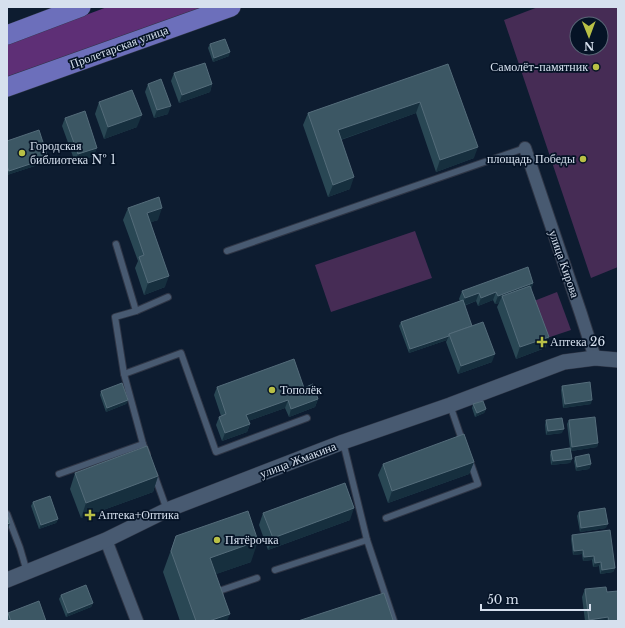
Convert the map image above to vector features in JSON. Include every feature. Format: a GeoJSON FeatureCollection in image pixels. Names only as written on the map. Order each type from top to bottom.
{"type":"FeatureCollection","features":[{"type":"Feature","properties":{"kind":"main road"},"geometry":{"type":"LineString","coordinates":[[7,35],[81,7]]}},
{"type":"Feature","properties":{"kind":"main road","name":"Пролетарская улица"},"geometry":{"type":"LineString","coordinates":[[7,87],[232,7]]}},
{"type":"Feature","properties":{"kind":"street","name":"улица Кирова"},"geometry":{"type":"LineString","coordinates":[[525,148],[595,358]]}},
{"type":"Feature","properties":{"kind":"street"},"geometry":{"type":"LineString","coordinates":[[595,358],[618,360]]}},
{"type":"Feature","properties":{"kind":"street","name":"улица Жмакина"},"geometry":{"type":"LineString","coordinates":[[7,580],[106,540],[167,510],[343,442],[450,405],[564,362],[595,358]]}},
{"type":"Feature","properties":{"kind":"street"},"geometry":{"type":"LineString","coordinates":[[106,540],[137,621]]}},
{"type":"Feature","properties":{"kind":"lane"},"geometry":{"type":"LineString","coordinates":[[227,251],[525,148]]}},
{"type":"Feature","properties":{"kind":"lane"},"geometry":{"type":"LineString","coordinates":[[116,244],[136,311]]}},
{"type":"Feature","properties":{"kind":"lane"},"geometry":{"type":"LineString","coordinates":[[148,458],[124,374],[115,317],[136,311],[168,297]]}},
{"type":"Feature","properties":{"kind":"lane"},"geometry":{"type":"LineString","coordinates":[[124,374],[181,353],[216,452],[307,418]]}},
{"type":"Feature","properties":{"kind":"lane"},"geometry":{"type":"LineString","coordinates":[[450,405],[465,448]]}},
{"type":"Feature","properties":{"kind":"lane"},"geometry":{"type":"LineString","coordinates":[[343,442],[367,540],[394,621]]}},
{"type":"Feature","properties":{"kind":"lane"},"geometry":{"type":"LineString","coordinates":[[59,474],[143,444]]}},
{"type":"Feature","properties":{"kind":"lane"},"geometry":{"type":"LineString","coordinates":[[386,518],[478,484],[468,455]]}},
{"type":"Feature","properties":{"kind":"lane"},"geometry":{"type":"LineString","coordinates":[[153,471],[167,510]]}},
{"type":"Feature","properties":{"kind":"lane"},"geometry":{"type":"LineString","coordinates":[[7,514],[20,548],[27,572]]}},
{"type":"Feature","properties":{"kind":"lane"},"geometry":{"type":"LineString","coordinates":[[275,570],[367,540]]}},
{"type":"Feature","properties":{"kind":"lane"},"geometry":{"type":"LineString","coordinates":[[221,599],[219,591],[257,578]]}},
{"type":"Feature","properties":{"kind":"shaded area"},"geometry":{"type":"Polygon","coordinates":[[[107,7],[206,7],[7,77],[7,45],[107,7]]]}},
{"type":"Feature","properties":{"kind":"shaded area","name":"площадь Победы"},"geometry":{"type":"Polygon","coordinates":[[[538,7],[618,7],[618,267],[591,278],[504,20],[538,7]]]}},
{"type":"Feature","properties":{"kind":"shaded area"},"geometry":{"type":"Polygon","coordinates":[[[415,231],[432,278],[331,312],[315,265],[415,231]]]}},
{"type":"Feature","properties":{"kind":"shaded area"},"geometry":{"type":"Polygon","coordinates":[[[557,292],[571,330],[547,338],[534,301],[557,292]]]}},
{"type":"Feature","properties":{"kind":"building"},"geometry":{"type":"Polygon","coordinates":[[[225,39],[230,52],[214,58],[210,44],[225,39]]]}},
{"type":"Feature","properties":{"kind":"building"},"geometry":{"type":"Polygon","coordinates":[[[205,63],[212,84],[182,95],[174,73],[205,63]]]}},
{"type":"Feature","properties":{"kind":"building"},"geometry":{"type":"Polygon","coordinates":[[[448,64],[478,147],[440,160],[420,102],[338,130],[354,177],[333,185],[308,113],[448,64]]]}},
{"type":"Feature","properties":{"kind":"building"},"geometry":{"type":"Polygon","coordinates":[[[161,79],[171,106],[157,110],[148,84],[161,79]]]}},
{"type":"Feature","properties":{"kind":"building"},"geometry":{"type":"Polygon","coordinates":[[[132,90],[142,115],[108,127],[99,102],[132,90]]]}},
{"type":"Feature","properties":{"kind":"building"},"geometry":{"type":"Polygon","coordinates":[[[85,111],[97,148],[78,154],[65,118],[85,111]]]}},
{"type":"Feature","properties":{"kind":"building"},"geometry":{"type":"Polygon","coordinates":[[[39,130],[48,158],[9,171],[7,166],[7,141],[39,130]]]}},
{"type":"Feature","properties":{"kind":"building"},"geometry":{"type":"Polygon","coordinates":[[[159,197],[162,208],[147,213],[169,276],[148,283],[139,257],[144,255],[128,208],[159,197]]]}},
{"type":"Feature","properties":{"kind":"building"},"geometry":{"type":"Polygon","coordinates":[[[528,267],[533,283],[498,296],[496,292],[481,298],[479,293],[465,298],[462,291],[528,267]]]}},
{"type":"Feature","properties":{"kind":"building"},"geometry":{"type":"Polygon","coordinates":[[[530,286],[549,337],[520,347],[502,296],[530,286]]]}},
{"type":"Feature","properties":{"kind":"building"},"geometry":{"type":"Polygon","coordinates":[[[463,300],[472,326],[449,334],[449,336],[410,349],[401,322],[463,300]]]}},
{"type":"Feature","properties":{"kind":"building"},"geometry":{"type":"Polygon","coordinates":[[[483,322],[495,354],[461,366],[449,334],[483,322]]]}},
{"type":"Feature","properties":{"kind":"building"},"geometry":{"type":"Polygon","coordinates":[[[294,359],[304,388],[313,384],[318,399],[291,409],[288,400],[246,415],[250,424],[225,433],[219,417],[226,414],[217,387],[294,359]]]}},
{"type":"Feature","properties":{"kind":"building"},"geometry":{"type":"Polygon","coordinates":[[[590,382],[592,400],[565,404],[562,386],[590,382]]]}},
{"type":"Feature","properties":{"kind":"building"},"geometry":{"type":"Polygon","coordinates":[[[122,383],[128,400],[107,408],[101,391],[122,383]]]}},
{"type":"Feature","properties":{"kind":"building"},"geometry":{"type":"Polygon","coordinates":[[[483,401],[486,409],[477,413],[473,404],[483,401]]]}},
{"type":"Feature","properties":{"kind":"building"},"geometry":{"type":"Polygon","coordinates":[[[595,417],[598,443],[572,447],[569,420],[595,417]]]}},
{"type":"Feature","properties":{"kind":"building"},"geometry":{"type":"Polygon","coordinates":[[[562,418],[564,429],[548,431],[546,420],[562,418]]]}},
{"type":"Feature","properties":{"kind":"building"},"geometry":{"type":"Polygon","coordinates":[[[464,434],[474,462],[392,491],[383,464],[464,434]]]}},
{"type":"Feature","properties":{"kind":"building"},"geometry":{"type":"Polygon","coordinates":[[[147,446],[158,476],[86,503],[75,473],[147,446]]]}},
{"type":"Feature","properties":{"kind":"building"},"geometry":{"type":"Polygon","coordinates":[[[570,448],[572,459],[553,461],[551,451],[570,448]]]}},
{"type":"Feature","properties":{"kind":"building"},"geometry":{"type":"Polygon","coordinates":[[[589,454],[591,464],[577,467],[575,457],[589,454]]]}},
{"type":"Feature","properties":{"kind":"building"},"geometry":{"type":"Polygon","coordinates":[[[345,483],[354,508],[273,538],[263,513],[345,483]]]}},
{"type":"Feature","properties":{"kind":"building"},"geometry":{"type":"Polygon","coordinates":[[[50,496],[58,519],[41,525],[33,502],[50,496]]]}},
{"type":"Feature","properties":{"kind":"building"},"geometry":{"type":"Polygon","coordinates":[[[605,508],[608,524],[581,528],[579,512],[605,508]]]}},
{"type":"Feature","properties":{"kind":"building"},"geometry":{"type":"Polygon","coordinates":[[[248,511],[258,541],[210,558],[230,614],[209,621],[196,621],[171,551],[176,536],[248,511]]]}},
{"type":"Feature","properties":{"kind":"building"},"geometry":{"type":"Polygon","coordinates":[[[7,514],[10,523],[7,524],[7,514]]]}},
{"type":"Feature","properties":{"kind":"building"},"geometry":{"type":"Polygon","coordinates":[[[610,530],[615,568],[602,570],[601,562],[595,563],[594,556],[584,557],[583,550],[574,551],[572,535],[610,530]]]}},
{"type":"Feature","properties":{"kind":"building"},"geometry":{"type":"Polygon","coordinates":[[[86,585],[93,603],[68,613],[61,595],[86,585]]]}},
{"type":"Feature","properties":{"kind":"building"},"geometry":{"type":"Polygon","coordinates":[[[606,587],[607,592],[618,591],[618,621],[609,621],[608,617],[589,620],[585,589],[606,587]]]}},
{"type":"Feature","properties":{"kind":"building"},"geometry":{"type":"Polygon","coordinates":[[[384,593],[393,620],[390,621],[298,621],[384,593]]]}},
{"type":"Feature","properties":{"kind":"building"},"geometry":{"type":"Polygon","coordinates":[[[39,601],[46,621],[11,621],[8,613],[39,601]]]}},
{"type":"Feature","properties":{"kind":"place","name":"Самолёт-памятник"},"geometry":{"type":"Point","coordinates":[596,67]}},
{"type":"Feature","properties":{"kind":"place","name":"Городская библиотека № 1"},"geometry":{"type":"Point","coordinates":[22,153]}},
{"type":"Feature","properties":{"kind":"place","name":"площадь Победы"},"geometry":{"type":"Point","coordinates":[583,159]}},
{"type":"Feature","properties":{"kind":"place","name":"Аптека 26"},"geometry":{"type":"Point","coordinates":[542,342]}},
{"type":"Feature","properties":{"kind":"place","name":"Тополёк"},"geometry":{"type":"Point","coordinates":[272,390]}},
{"type":"Feature","properties":{"kind":"place","name":"Аптека+Оптика"},"geometry":{"type":"Point","coordinates":[90,515]}},
{"type":"Feature","properties":{"kind":"place","name":"Пятёрочка"},"geometry":{"type":"Point","coordinates":[217,540]}}]}
